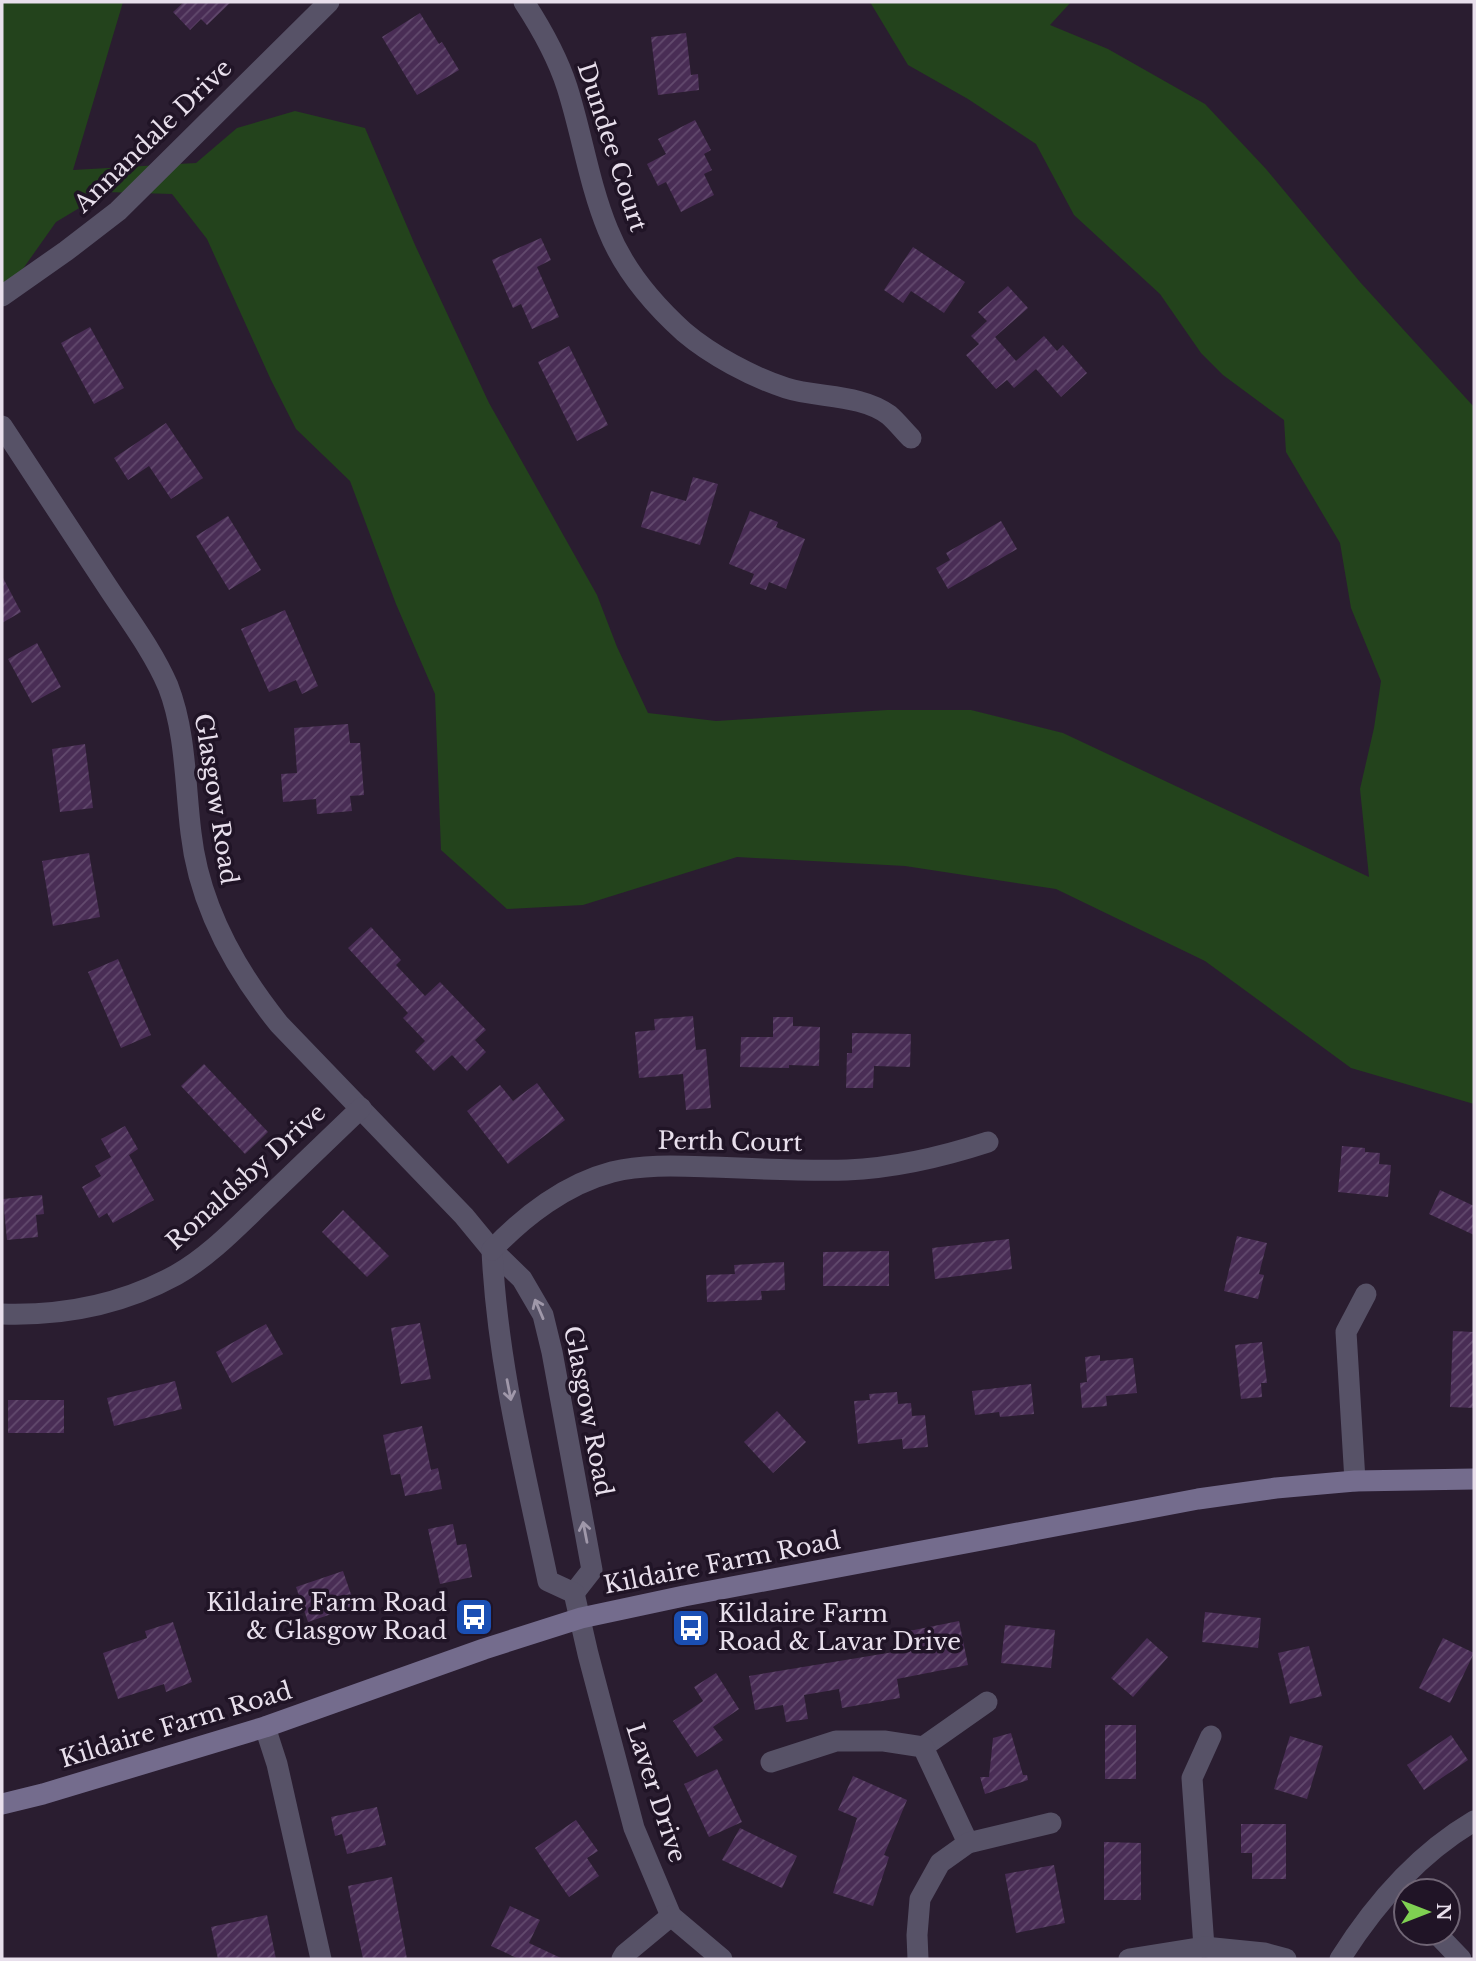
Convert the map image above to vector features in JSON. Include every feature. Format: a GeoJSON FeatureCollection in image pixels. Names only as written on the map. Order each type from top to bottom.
{"type":"FeatureCollection","features":[{"type":"Feature","properties":{"kind":"main road","name":"Kildaire Farm Road"},"geometry":{"type":"LineString","coordinates":[[2,1804],[265,1727],[484,1649],[581,1618],[1198,1499],[1276,1488],[1356,1481],[1474,1479]]}},
{"type":"Feature","properties":{"kind":"street","name":"Annandale Drive"},"geometry":{"type":"LineString","coordinates":[[2,296],[93,232],[118,211],[329,2]]}},
{"type":"Feature","properties":{"kind":"street","name":"Dundee Court"},"geometry":{"type":"LineString","coordinates":[[524,2],[552,48],[567,85],[608,232],[630,273],[657,305],[710,352],[787,388],[858,402],[878,409],[889,415],[911,438]]}},
{"type":"Feature","properties":{"kind":"street","name":"Glasgow Road"},"geometry":{"type":"LineString","coordinates":[[2,426],[118,602],[167,686],[176,714],[182,748],[196,864],[213,917],[235,963],[254,993],[279,1024],[464,1216],[492,1250],[522,1279],[534,1298],[542,1315],[552,1352],[592,1570],[574,1593]]}},
{"type":"Feature","properties":{"kind":"street","name":"Ronaldsby Drive"},"geometry":{"type":"LineString","coordinates":[[2,1314],[57,1313],[88,1309],[145,1290],[177,1274],[229,1235],[361,1108]]}},
{"type":"Feature","properties":{"kind":"street","name":"Perth Court"},"geometry":{"type":"LineString","coordinates":[[492,1250],[521,1223],[558,1196],[611,1172],[654,1166],[819,1170],[888,1167],[946,1156],[988,1142]]}},
{"type":"Feature","properties":{"kind":"street"},"geometry":{"type":"LineString","coordinates":[[492,1250],[494,1297],[504,1360],[548,1581],[574,1593],[581,1618]]}},
{"type":"Feature","properties":{"kind":"street"},"geometry":{"type":"LineString","coordinates":[[1356,1481],[1346,1332],[1366,1294]]}},
{"type":"Feature","properties":{"kind":"street","name":"Laver Drive"},"geometry":{"type":"LineString","coordinates":[[581,1618],[634,1828],[671,1916],[722,1959]]}},
{"type":"Feature","properties":{"kind":"street"},"geometry":{"type":"LineString","coordinates":[[771,1762],[836,1741],[884,1741],[923,1747],[988,1702]]}},
{"type":"Feature","properties":{"kind":"street"},"geometry":{"type":"LineString","coordinates":[[265,1727],[277,1764],[321,1959]]}},
{"type":"Feature","properties":{"kind":"street"},"geometry":{"type":"LineString","coordinates":[[1204,1947],[1192,1778],[1211,1736]]}},
{"type":"Feature","properties":{"kind":"street"},"geometry":{"type":"LineString","coordinates":[[923,1747],[968,1843]]}},
{"type":"Feature","properties":{"kind":"street"},"geometry":{"type":"LineString","coordinates":[[1414,1877],[1444,1840],[1474,1821]]}},
{"type":"Feature","properties":{"kind":"street"},"geometry":{"type":"LineString","coordinates":[[918,1959],[920,1899],[940,1863],[968,1843],[1051,1823]]}},
{"type":"Feature","properties":{"kind":"street"},"geometry":{"type":"LineString","coordinates":[[1340,1959],[1361,1927],[1392,1902]]}},
{"type":"Feature","properties":{"kind":"street"},"geometry":{"type":"LineString","coordinates":[[622,1959],[671,1916]]}},
{"type":"Feature","properties":{"kind":"street"},"geometry":{"type":"LineString","coordinates":[[1129,1959],[1204,1947],[1264,1953],[1286,1959]]}},
{"type":"Feature","properties":{"kind":"green space"},"geometry":{"type":"Polygon","coordinates":[[[2,2],[123,2],[73,170],[196,163],[237,128],[295,111],[365,128],[415,245],[489,403],[597,595],[617,647],[648,713],[716,721],[887,710],[971,710],[1063,733],[1369,877],[1360,789],[1381,681],[1351,608],[1340,543],[1286,452],[1284,420],[1223,375],[1201,353],[1160,294],[1074,215],[1036,144],[968,99],[908,65],[870,2],[1071,2],[1050,25],[1108,49],[1205,104],[1266,169],[1360,282],[1474,407],[1474,1104],[1351,1068],[1205,961],[1056,889],[905,866],[737,857],[583,905],[507,909],[441,850],[435,694],[396,604],[350,481],[296,429],[207,239],[172,194],[106,192],[56,222],[20,273],[2,285],[2,2]]]}},
{"type":"Feature","properties":{"kind":"building"},"geometry":{"type":"Polygon","coordinates":[[[184,2],[231,2],[207,25],[201,19],[190,30],[173,12],[184,2]]]}},
{"type":"Feature","properties":{"kind":"building"},"geometry":{"type":"Polygon","coordinates":[[[420,13],[459,70],[417,95],[382,37],[420,13]]]}},
{"type":"Feature","properties":{"kind":"building"},"geometry":{"type":"Polygon","coordinates":[[[686,33],[691,75],[698,74],[699,90],[658,95],[651,37],[686,33]]]}},
{"type":"Feature","properties":{"kind":"building"},"geometry":{"type":"Polygon","coordinates":[[[695,120],[711,150],[704,154],[712,170],[704,174],[714,195],[681,212],[666,182],[658,186],[647,164],[666,154],[658,139],[695,120]]]}},
{"type":"Feature","properties":{"kind":"building"},"geometry":{"type":"Polygon","coordinates":[[[541,238],[551,260],[537,267],[559,317],[532,329],[521,304],[513,308],[492,260],[541,238]]]}},
{"type":"Feature","properties":{"kind":"building"},"geometry":{"type":"Polygon","coordinates":[[[913,247],[965,282],[944,313],[911,291],[903,303],[884,290],[913,247]]]}},
{"type":"Feature","properties":{"kind":"building"},"geometry":{"type":"Polygon","coordinates":[[[1008,286],[1028,308],[995,337],[1016,361],[1044,336],[1057,351],[1063,345],[1087,373],[1061,397],[1036,369],[1014,388],[1007,380],[996,389],[966,355],[979,344],[971,336],[987,321],[978,312],[1008,286]]]}},
{"type":"Feature","properties":{"kind":"building"},"geometry":{"type":"Polygon","coordinates":[[[90,327],[124,388],[94,404],[61,343],[90,327]]]}},
{"type":"Feature","properties":{"kind":"building"},"geometry":{"type":"Polygon","coordinates":[[[569,346],[608,425],[577,441],[538,362],[569,346]]]}},
{"type":"Feature","properties":{"kind":"building"},"geometry":{"type":"Polygon","coordinates":[[[166,423],[203,478],[171,499],[149,466],[128,480],[114,458],[166,423]]]}},
{"type":"Feature","properties":{"kind":"building"},"geometry":{"type":"Polygon","coordinates":[[[693,477],[718,484],[700,545],[641,527],[651,491],[686,501],[693,477]]]}},
{"type":"Feature","properties":{"kind":"building"},"geometry":{"type":"Polygon","coordinates":[[[750,511],[778,522],[776,527],[805,539],[786,589],[769,582],[766,590],[750,584],[754,574],[729,564],[750,511]]]}},
{"type":"Feature","properties":{"kind":"building"},"geometry":{"type":"Polygon","coordinates":[[[228,516],[261,570],[229,590],[196,536],[228,516]]]}},
{"type":"Feature","properties":{"kind":"building"},"geometry":{"type":"Polygon","coordinates":[[[1001,521],[1017,549],[948,589],[936,568],[950,560],[946,553],[1001,521]]]}},
{"type":"Feature","properties":{"kind":"building"},"geometry":{"type":"Polygon","coordinates":[[[2,576],[21,612],[2,623],[2,576]]]}},
{"type":"Feature","properties":{"kind":"building"},"geometry":{"type":"Polygon","coordinates":[[[285,610],[318,686],[302,694],[296,680],[269,692],[241,629],[285,610]]]}},
{"type":"Feature","properties":{"kind":"building"},"geometry":{"type":"Polygon","coordinates":[[[37,643],[61,687],[32,703],[8,659],[37,643]]]}},
{"type":"Feature","properties":{"kind":"building"},"geometry":{"type":"Polygon","coordinates":[[[348,724],[350,743],[360,743],[364,795],[350,796],[352,811],[317,814],[316,799],[283,802],[281,774],[297,773],[294,728],[348,724]]]}},
{"type":"Feature","properties":{"kind":"building"},"geometry":{"type":"Polygon","coordinates":[[[85,744],[93,808],[60,812],[52,749],[85,744]]]}},
{"type":"Feature","properties":{"kind":"building"},"geometry":{"type":"Polygon","coordinates":[[[89,853],[100,917],[53,926],[42,861],[89,853]]]}},
{"type":"Feature","properties":{"kind":"building"},"geometry":{"type":"Polygon","coordinates":[[[371,927],[401,960],[396,965],[425,996],[440,982],[486,1030],[475,1040],[486,1052],[467,1071],[452,1055],[434,1071],[415,1051],[425,1041],[403,1018],[408,1013],[348,948],[371,927]]]}},
{"type":"Feature","properties":{"kind":"building"},"geometry":{"type":"Polygon","coordinates":[[[118,959],[151,1035],[121,1048],[88,972],[118,959]]]}},
{"type":"Feature","properties":{"kind":"building"},"geometry":{"type":"Polygon","coordinates":[[[693,1016],[696,1050],[706,1049],[711,1108],[686,1110],[683,1074],[639,1078],[635,1032],[655,1030],[654,1019],[693,1016]]]}},
{"type":"Feature","properties":{"kind":"building"},"geometry":{"type":"Polygon","coordinates":[[[773,1017],[793,1017],[793,1026],[820,1027],[819,1066],[740,1067],[741,1037],[773,1037],[773,1017]]]}},
{"type":"Feature","properties":{"kind":"building"},"geometry":{"type":"Polygon","coordinates":[[[852,1033],[911,1034],[910,1067],[874,1066],[873,1088],[846,1088],[847,1053],[852,1053],[852,1033]]]}},
{"type":"Feature","properties":{"kind":"building"},"geometry":{"type":"Polygon","coordinates":[[[204,1064],[268,1132],[245,1154],[181,1086],[204,1064]]]}},
{"type":"Feature","properties":{"kind":"building"},"geometry":{"type":"Polygon","coordinates":[[[537,1083],[565,1120],[508,1164],[467,1111],[500,1085],[513,1101],[537,1083]]]}},
{"type":"Feature","properties":{"kind":"building"},"geometry":{"type":"Polygon","coordinates":[[[125,1126],[138,1149],[129,1155],[154,1200],[113,1223],[107,1213],[99,1218],[82,1187],[101,1176],[95,1166],[111,1157],[101,1139],[125,1126]]]}},
{"type":"Feature","properties":{"kind":"building"},"geometry":{"type":"Polygon","coordinates":[[[1342,1146],[1365,1148],[1365,1152],[1380,1153],[1379,1164],[1391,1165],[1388,1197],[1338,1192],[1342,1146]]]}},
{"type":"Feature","properties":{"kind":"building"},"geometry":{"type":"Polygon","coordinates":[[[1440,1190],[1474,1206],[1474,1235],[1429,1214],[1440,1190]]]}},
{"type":"Feature","properties":{"kind":"building"},"geometry":{"type":"Polygon","coordinates":[[[42,1195],[44,1214],[36,1215],[38,1237],[7,1240],[3,1199],[42,1195]]]}},
{"type":"Feature","properties":{"kind":"building"},"geometry":{"type":"Polygon","coordinates":[[[343,1210],[389,1256],[367,1277],[322,1232],[343,1210]]]}},
{"type":"Feature","properties":{"kind":"building"},"geometry":{"type":"Polygon","coordinates":[[[1237,1236],[1267,1243],[1259,1274],[1264,1275],[1258,1299],[1224,1291],[1237,1236]]]}},
{"type":"Feature","properties":{"kind":"building"},"geometry":{"type":"Polygon","coordinates":[[[1009,1239],[1012,1269],[935,1279],[932,1248],[1009,1239]]]}},
{"type":"Feature","properties":{"kind":"building"},"geometry":{"type":"Polygon","coordinates":[[[889,1251],[889,1286],[823,1286],[823,1252],[889,1251]]]}},
{"type":"Feature","properties":{"kind":"building"},"geometry":{"type":"Polygon","coordinates":[[[784,1262],[785,1290],[761,1291],[762,1300],[707,1302],[706,1275],[735,1274],[734,1265],[784,1262]]]}},
{"type":"Feature","properties":{"kind":"building"},"geometry":{"type":"Polygon","coordinates":[[[420,1323],[431,1379],[401,1384],[391,1328],[420,1323]]]}},
{"type":"Feature","properties":{"kind":"building"},"geometry":{"type":"Polygon","coordinates":[[[266,1324],[283,1354],[232,1383],[216,1352],[266,1324]]]}},
{"type":"Feature","properties":{"kind":"building"},"geometry":{"type":"Polygon","coordinates":[[[1453,1331],[1474,1332],[1474,1408],[1450,1407],[1453,1331]]]}},
{"type":"Feature","properties":{"kind":"building"},"geometry":{"type":"Polygon","coordinates":[[[1262,1342],[1267,1383],[1261,1383],[1262,1397],[1241,1399],[1235,1345],[1262,1342]]]}},
{"type":"Feature","properties":{"kind":"building"},"geometry":{"type":"Polygon","coordinates":[[[1100,1355],[1100,1361],[1133,1358],[1137,1393],[1106,1396],[1107,1406],[1082,1408],[1080,1383],[1087,1382],[1085,1357],[1100,1355]]]}},
{"type":"Feature","properties":{"kind":"building"},"geometry":{"type":"Polygon","coordinates":[[[175,1381],[182,1409],[114,1426],[107,1398],[175,1381]]]}},
{"type":"Feature","properties":{"kind":"building"},"geometry":{"type":"Polygon","coordinates":[[[1031,1384],[1034,1414],[1000,1417],[999,1412],[975,1415],[972,1391],[1031,1384]]]}},
{"type":"Feature","properties":{"kind":"building"},"geometry":{"type":"Polygon","coordinates":[[[897,1392],[898,1404],[911,1403],[912,1416],[925,1415],[928,1447],[903,1449],[902,1439],[858,1444],[854,1401],[870,1400],[869,1394],[897,1392]]]}},
{"type":"Feature","properties":{"kind":"building"},"geometry":{"type":"Polygon","coordinates":[[[8,1400],[64,1400],[64,1433],[8,1433],[8,1400]]]}},
{"type":"Feature","properties":{"kind":"building"},"geometry":{"type":"Polygon","coordinates":[[[777,1411],[806,1442],[773,1473],[744,1442],[777,1411]]]}},
{"type":"Feature","properties":{"kind":"building"},"geometry":{"type":"Polygon","coordinates":[[[422,1426],[431,1470],[438,1468],[442,1489],[405,1496],[400,1474],[391,1475],[383,1435],[422,1426]]]}},
{"type":"Feature","properties":{"kind":"building"},"geometry":{"type":"Polygon","coordinates":[[[453,1524],[457,1545],[466,1544],[472,1577],[440,1584],[428,1529],[453,1524]]]}},
{"type":"Feature","properties":{"kind":"building"},"geometry":{"type":"Polygon","coordinates":[[[343,1571],[355,1606],[308,1622],[296,1587],[343,1571]]]}},
{"type":"Feature","properties":{"kind":"building"},"geometry":{"type":"Polygon","coordinates":[[[1205,1612],[1261,1618],[1258,1648],[1202,1642],[1205,1612]]]}},
{"type":"Feature","properties":{"kind":"building"},"geometry":{"type":"Polygon","coordinates":[[[959,1621],[968,1665],[897,1679],[900,1698],[842,1708],[839,1689],[804,1695],[808,1719],[786,1722],[783,1705],[755,1710],[749,1676],[912,1649],[909,1631],[959,1621]]]}},
{"type":"Feature","properties":{"kind":"building"},"geometry":{"type":"Polygon","coordinates":[[[173,1622],[192,1682],[166,1692],[164,1684],[118,1699],[103,1653],[147,1638],[145,1631],[173,1622]]]}},
{"type":"Feature","properties":{"kind":"building"},"geometry":{"type":"Polygon","coordinates":[[[1005,1625],[1055,1630],[1051,1668],[1001,1663],[1005,1625]]]}},
{"type":"Feature","properties":{"kind":"building"},"geometry":{"type":"Polygon","coordinates":[[[1147,1638],[1168,1657],[1133,1697],[1111,1678],[1147,1638]]]}},
{"type":"Feature","properties":{"kind":"building"},"geometry":{"type":"Polygon","coordinates":[[[1443,1638],[1474,1653],[1450,1703],[1419,1688],[1443,1638]]]}},
{"type":"Feature","properties":{"kind":"building"},"geometry":{"type":"Polygon","coordinates":[[[1309,1646],[1322,1696],[1290,1704],[1278,1653],[1309,1646]]]}},
{"type":"Feature","properties":{"kind":"building"},"geometry":{"type":"Polygon","coordinates":[[[716,1673],[739,1709],[713,1727],[723,1740],[697,1757],[673,1721],[703,1701],[694,1687],[716,1673]]]}},
{"type":"Feature","properties":{"kind":"building"},"geometry":{"type":"Polygon","coordinates":[[[1105,1725],[1136,1725],[1136,1779],[1105,1779],[1105,1725]]]}},
{"type":"Feature","properties":{"kind":"building"},"geometry":{"type":"Polygon","coordinates":[[[1011,1733],[1023,1775],[1027,1775],[1028,1780],[985,1794],[980,1777],[989,1777],[993,1738],[1011,1733]]]}},
{"type":"Feature","properties":{"kind":"building"},"geometry":{"type":"Polygon","coordinates":[[[1451,1735],[1468,1760],[1424,1790],[1407,1765],[1451,1735]]]}},
{"type":"Feature","properties":{"kind":"building"},"geometry":{"type":"Polygon","coordinates":[[[1290,1736],[1323,1746],[1307,1799],[1274,1789],[1290,1736]]]}},
{"type":"Feature","properties":{"kind":"building"},"geometry":{"type":"Polygon","coordinates":[[[717,1769],[742,1822],[709,1837],[684,1784],[717,1769]]]}},
{"type":"Feature","properties":{"kind":"building"},"geometry":{"type":"Polygon","coordinates":[[[853,1776],[907,1800],[884,1855],[889,1857],[873,1906],[833,1893],[857,1818],[838,1810],[853,1776]]]}},
{"type":"Feature","properties":{"kind":"building"},"geometry":{"type":"Polygon","coordinates":[[[377,1807],[386,1845],[347,1854],[342,1834],[335,1836],[331,1817],[377,1807]]]}},
{"type":"Feature","properties":{"kind":"building"},"geometry":{"type":"Polygon","coordinates":[[[576,1820],[598,1851],[587,1858],[599,1876],[569,1897],[535,1848],[576,1820]]]}},
{"type":"Feature","properties":{"kind":"building"},"geometry":{"type":"Polygon","coordinates":[[[1241,1824],[1286,1824],[1286,1879],[1252,1879],[1252,1853],[1241,1853],[1241,1824]]]}},
{"type":"Feature","properties":{"kind":"building"},"geometry":{"type":"Polygon","coordinates":[[[740,1828],[797,1856],[782,1888],[722,1860],[740,1828]]]}},
{"type":"Feature","properties":{"kind":"building"},"geometry":{"type":"Polygon","coordinates":[[[1104,1842],[1141,1843],[1141,1900],[1104,1900],[1104,1842]]]}},
{"type":"Feature","properties":{"kind":"building"},"geometry":{"type":"Polygon","coordinates":[[[1054,1865],[1065,1923],[1016,1933],[1005,1874],[1054,1865]]]}},
{"type":"Feature","properties":{"kind":"building"},"geometry":{"type":"Polygon","coordinates":[[[392,1877],[407,1959],[363,1959],[348,1886],[392,1877]]]}},
{"type":"Feature","properties":{"kind":"building"},"geometry":{"type":"Polygon","coordinates":[[[510,1906],[540,1920],[529,1943],[563,1959],[519,1959],[491,1946],[510,1906]]]}},
{"type":"Feature","properties":{"kind":"building"},"geometry":{"type":"Polygon","coordinates":[[[267,1915],[276,1959],[218,1959],[211,1927],[267,1915]]]}},
{"type":"Feature","properties":{"kind":"place","name":"Kildaire Farm Road & Glasgow Road"},"geometry":{"type":"Point","coordinates":[474,1617]}},
{"type":"Feature","properties":{"kind":"place","name":"Kildaire Farm Road & Lavar Drive"},"geometry":{"type":"Point","coordinates":[691,1628]}}]}
